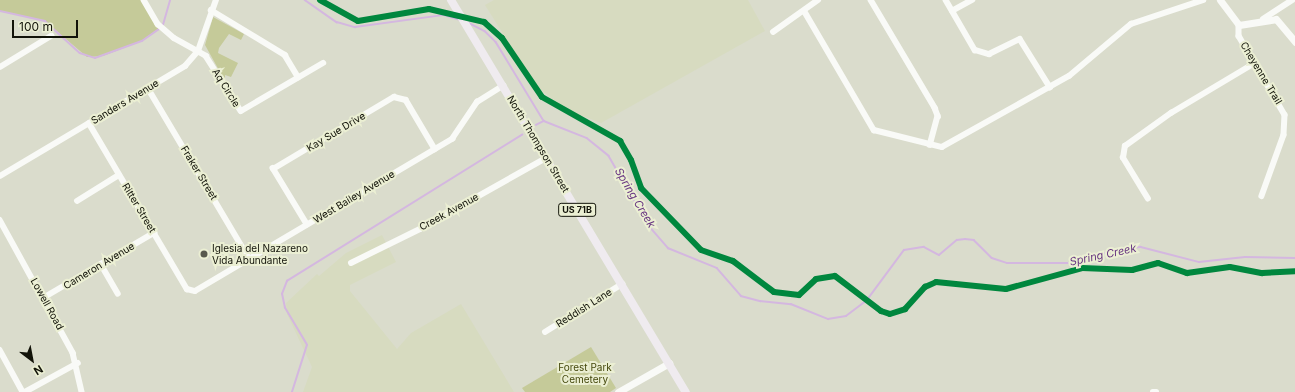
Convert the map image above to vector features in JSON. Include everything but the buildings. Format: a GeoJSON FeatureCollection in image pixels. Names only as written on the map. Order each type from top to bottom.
{"type":"FeatureCollection","features":[{"type":"Feature","properties":{"kind":"main road","name":"North Thompson Street"},"geometry":{"type":"LineString","coordinates":[[453,3],[686,392]]}},
{"type":"Feature","properties":{"kind":"street"},"geometry":{"type":"LineString","coordinates":[[144,0],[158,24],[174,38],[198,51]]}},
{"type":"Feature","properties":{"kind":"street","name":"Sanders Avenue"},"geometry":{"type":"LineString","coordinates":[[0,176],[185,66],[198,51],[211,10],[216,0]]}},
{"type":"Feature","properties":{"kind":"street"},"geometry":{"type":"LineString","coordinates":[[774,32],[805,12],[818,0]]}},
{"type":"Feature","properties":{"kind":"street"},"geometry":{"type":"LineString","coordinates":[[872,0],[935,108],[938,116],[930,145]]}},
{"type":"Feature","properties":{"kind":"street"},"geometry":{"type":"LineString","coordinates":[[946,0],[979,53],[989,54],[1017,39],[1026,45],[1050,87]]}},
{"type":"Feature","properties":{"kind":"street"},"geometry":{"type":"LineString","coordinates":[[952,11],[972,0]]}},
{"type":"Feature","properties":{"kind":"street"},"geometry":{"type":"LineString","coordinates":[[805,12],[874,130],[930,145],[948,147],[1074,73],[1131,24],[1203,0]]}},
{"type":"Feature","properties":{"kind":"street","name":"Cheyenne Trail"},"geometry":{"type":"LineString","coordinates":[[1221,0],[1238,25],[1239,36],[1283,108],[1286,123],[1262,196]]}},
{"type":"Feature","properties":{"kind":"street"},"geometry":{"type":"LineString","coordinates":[[1238,25],[1263,19],[1292,0]]}},
{"type":"Feature","properties":{"kind":"street"},"geometry":{"type":"LineString","coordinates":[[211,10],[285,55],[298,77]]}},
{"type":"Feature","properties":{"kind":"street"},"geometry":{"type":"LineString","coordinates":[[1263,19],[1282,23],[1295,42]]}},
{"type":"Feature","properties":{"kind":"street"},"geometry":{"type":"LineString","coordinates":[[0,67],[51,36]]}},
{"type":"Feature","properties":{"kind":"street","name":"Aq Circle"},"geometry":{"type":"LineString","coordinates":[[198,51],[206,56],[241,111],[323,63]]}},
{"type":"Feature","properties":{"kind":"street"},"geometry":{"type":"LineString","coordinates":[[1148,199],[1123,158],[1125,146],[1171,113],[1256,63]]}},
{"type":"Feature","properties":{"kind":"street","name":"West Bailey Avenue"},"geometry":{"type":"LineString","coordinates":[[191,291],[307,225],[435,149],[456,134],[477,102],[503,86]]}},
{"type":"Feature","properties":{"kind":"street","name":"Fraker Street"},"geometry":{"type":"LineString","coordinates":[[148,88],[249,258]]}},
{"type":"Feature","properties":{"kind":"street","name":"Kay Sue Drive"},"geometry":{"type":"LineString","coordinates":[[307,225],[273,169],[394,97],[406,100],[435,149]]}},
{"type":"Feature","properties":{"kind":"street","name":"Ritter Street"},"geometry":{"type":"LineString","coordinates":[[89,123],[154,233],[191,291]]}},
{"type":"Feature","properties":{"kind":"street","name":"Creek Avenue"},"geometry":{"type":"LineString","coordinates":[[351,263],[420,229],[546,158]]}},
{"type":"Feature","properties":{"kind":"street"},"geometry":{"type":"LineString","coordinates":[[77,201],[119,175]]}},
{"type":"Feature","properties":{"kind":"street","name":"Lowell Road"},"geometry":{"type":"LineString","coordinates":[[0,220],[78,363],[82,392]]}},
{"type":"Feature","properties":{"kind":"street","name":"Cameron Avenue"},"geometry":{"type":"LineString","coordinates":[[43,298],[154,233]]}},
{"type":"Feature","properties":{"kind":"street"},"geometry":{"type":"LineString","coordinates":[[101,264],[118,293]]}},
{"type":"Feature","properties":{"kind":"street","name":"Reddish Lane"},"geometry":{"type":"LineString","coordinates":[[545,332],[622,284]]}},
{"type":"Feature","properties":{"kind":"street"},"geometry":{"type":"LineString","coordinates":[[0,350],[24,392],[78,363]]}},
{"type":"Feature","properties":{"kind":"street"},"geometry":{"type":"LineString","coordinates":[[618,392],[669,362]]}},
{"type":"Feature","properties":{"kind":"shaded area"},"geometry":{"type":"Polygon","coordinates":[[[494,0],[748,0],[765,31],[601,123],[565,109],[536,86],[485,5],[494,0]]]}},
{"type":"Feature","properties":{"kind":"shaded area"},"geometry":{"type":"Polygon","coordinates":[[[382,235],[396,262],[350,285],[350,291],[397,349],[411,333],[461,304],[514,392],[303,392],[312,367],[287,314],[286,303],[317,274],[319,276],[346,253],[382,235]]]}},
{"type":"Feature","properties":{"kind":"green space"},"geometry":{"type":"Polygon","coordinates":[[[0,0],[144,0],[161,27],[142,41],[103,56],[87,57],[45,21],[0,11],[0,0]]]}},
{"type":"Feature","properties":{"kind":"green space"},"geometry":{"type":"Polygon","coordinates":[[[213,17],[244,34],[241,40],[229,34],[219,48],[218,53],[238,63],[231,77],[225,75],[225,81],[205,45],[213,17]]]}},
{"type":"Feature","properties":{"kind":"green space","name":"Forest Park Cemetery"},"geometry":{"type":"Polygon","coordinates":[[[591,347],[616,388],[610,392],[525,392],[522,388],[591,347]]]}},
{"type":"Feature","properties":{"kind":"waterway"},"geometry":{"type":"LineString","coordinates":[[163,25],[170,0]]}},
{"type":"Feature","properties":{"kind":"waterway","name":"Spring Creek"},"geometry":{"type":"LineString","coordinates":[[305,0],[337,22],[355,27],[444,15],[460,20]]}},
{"type":"Feature","properties":{"kind":"waterway"},"geometry":{"type":"LineString","coordinates":[[0,11],[45,21],[80,53],[95,58],[142,41],[159,29]]}},
{"type":"Feature","properties":{"kind":"waterway","name":"Spring Creek"},"geometry":{"type":"LineString","coordinates":[[467,22],[485,31],[496,42],[544,121],[587,138],[609,156],[650,227],[668,248],[717,268],[741,296],[760,301],[791,304],[828,319],[846,316],[867,300],[904,250],[924,247],[939,255],[957,240],[965,239],[974,240],[992,258],[1007,263],[1076,263],[1108,252],[1141,247],[1199,262],[1245,257],[1295,258]]}},
{"type":"Feature","properties":{"kind":"waterway"},"geometry":{"type":"LineString","coordinates":[[536,125],[544,121]]}},
{"type":"Feature","properties":{"kind":"waterway"},"geometry":{"type":"LineString","coordinates":[[292,392],[307,345],[285,308],[282,294],[287,281],[522,135]]}},
{"type":"Feature","properties":{"kind":"cycle path"},"geometry":{"type":"LineString","coordinates":[[320,0],[358,21],[429,9],[484,22],[502,38],[542,97],[620,141],[631,160],[641,188],[701,250],[733,261],[774,292],[799,295],[816,279],[835,276],[881,311],[890,314],[905,309],[925,287],[936,282],[1006,289],[1082,268],[1132,270],[1158,263],[1187,273],[1230,267],[1262,273],[1295,271]]}},
{"type":"Feature","properties":{"kind":"place","name":"Iglesia del Nazareno Vida Abundante"},"geometry":{"type":"Point","coordinates":[204,254]}}]}
